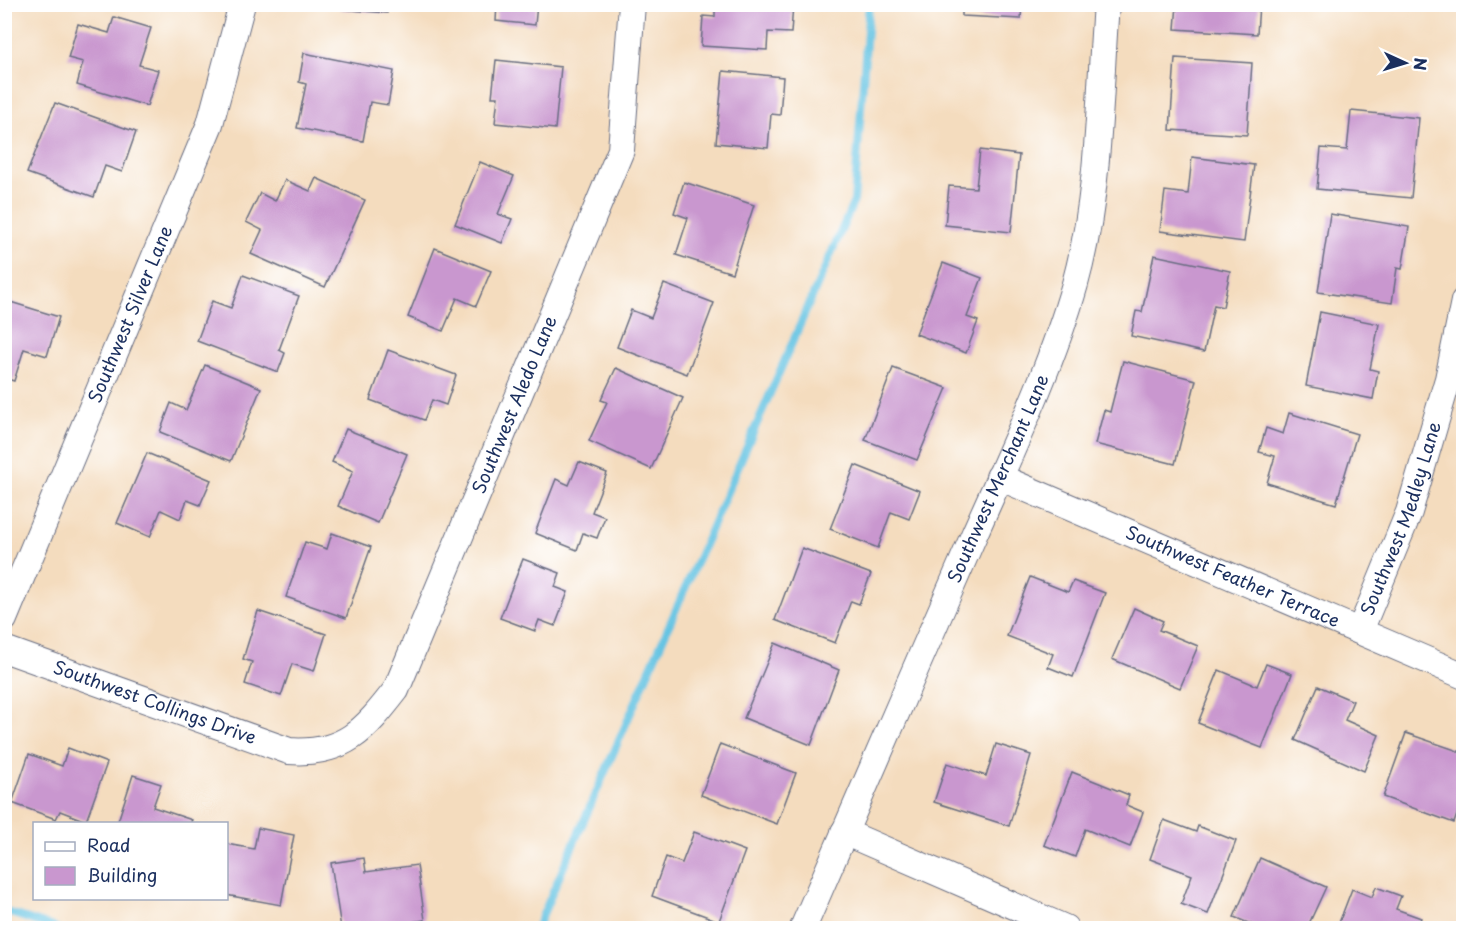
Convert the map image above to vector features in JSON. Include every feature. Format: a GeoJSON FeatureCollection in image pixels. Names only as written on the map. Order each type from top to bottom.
{"type":"FeatureCollection","features":[{"type":"Feature","properties":{"kind":"street","name":"Southwest Silver Lane"},"geometry":{"type":"LineString","coordinates":[[4,619],[210,124],[242,4]]}},
{"type":"Feature","properties":{"kind":"street","name":"Southwest Aledo Lane"},"geometry":{"type":"LineString","coordinates":[[308,752],[347,742],[363,730],[396,690],[621,150],[632,4]]}},
{"type":"Feature","properties":{"kind":"street","name":"Southwest Merchant Lane"},"geometry":{"type":"LineString","coordinates":[[803,928],[999,477],[1056,340],[1076,283],[1087,228],[1094,164],[1106,4]]}},
{"type":"Feature","properties":{"kind":"street","name":"Southwest Medley Lane"},"geometry":{"type":"LineString","coordinates":[[1360,631],[1409,512],[1448,379],[1464,301]]}},
{"type":"Feature","properties":{"kind":"street","name":"Southwest Feather Terrace"},"geometry":{"type":"LineString","coordinates":[[999,477],[1464,676]]}},
{"type":"Feature","properties":{"kind":"street","name":"Southwest Collings Drive"},"geometry":{"type":"LineString","coordinates":[[4,649],[264,744],[289,751],[308,752]]}},
{"type":"Feature","properties":{"kind":"street"},"geometry":{"type":"LineString","coordinates":[[844,832],[1065,928]]}},
{"type":"Feature","properties":{"kind":"building"},"geometry":{"type":"Polygon","coordinates":[[[339,4],[387,4],[387,13],[339,9],[339,4]]]}},
{"type":"Feature","properties":{"kind":"building"},"geometry":{"type":"Polygon","coordinates":[[[497,4],[537,4],[535,25],[496,21],[497,4]]]}},
{"type":"Feature","properties":{"kind":"building"},"geometry":{"type":"Polygon","coordinates":[[[715,4],[793,4],[791,33],[768,32],[767,50],[701,46],[703,16],[715,17],[715,4]]]}},
{"type":"Feature","properties":{"kind":"building"},"geometry":{"type":"Polygon","coordinates":[[[962,4],[1022,4],[1021,19],[962,16],[962,4]]]}},
{"type":"Feature","properties":{"kind":"building"},"geometry":{"type":"Polygon","coordinates":[[[1177,4],[1259,4],[1257,34],[1175,29],[1177,4]]]}},
{"type":"Feature","properties":{"kind":"building"},"geometry":{"type":"Polygon","coordinates":[[[114,17],[151,28],[139,65],[158,70],[147,106],[77,85],[83,62],[68,58],[78,24],[109,33],[114,17]]]}},
{"type":"Feature","properties":{"kind":"building"},"geometry":{"type":"Polygon","coordinates":[[[304,53],[394,71],[388,105],[370,102],[363,141],[297,128],[306,84],[299,82],[304,53]]]}},
{"type":"Feature","properties":{"kind":"building"},"geometry":{"type":"Polygon","coordinates":[[[1175,58],[1252,63],[1247,135],[1170,130],[1175,58]]]}},
{"type":"Feature","properties":{"kind":"building"},"geometry":{"type":"Polygon","coordinates":[[[496,60],[561,67],[555,129],[495,123],[498,97],[492,97],[496,60]]]}},
{"type":"Feature","properties":{"kind":"building"},"geometry":{"type":"Polygon","coordinates":[[[723,71],[783,77],[780,115],[771,114],[768,148],[716,143],[723,71]]]}},
{"type":"Feature","properties":{"kind":"building"},"geometry":{"type":"Polygon","coordinates":[[[55,103],[136,132],[122,172],[105,166],[94,197],[27,173],[55,103]]]}},
{"type":"Feature","properties":{"kind":"building"},"geometry":{"type":"Polygon","coordinates":[[[1351,111],[1419,118],[1411,198],[1317,189],[1321,148],[1347,150],[1351,111]]]}},
{"type":"Feature","properties":{"kind":"building"},"geometry":{"type":"Polygon","coordinates":[[[980,150],[1019,155],[1011,232],[945,225],[949,186],[976,188],[980,150]]]}},
{"type":"Feature","properties":{"kind":"building"},"geometry":{"type":"Polygon","coordinates":[[[1192,157],[1254,165],[1244,242],[1160,231],[1165,191],[1188,194],[1192,157]]]}},
{"type":"Feature","properties":{"kind":"building"},"geometry":{"type":"Polygon","coordinates":[[[480,162],[514,176],[498,214],[512,219],[502,243],[455,224],[480,162]]]}},
{"type":"Feature","properties":{"kind":"building"},"geometry":{"type":"Polygon","coordinates":[[[316,178],[365,200],[325,287],[251,254],[262,230],[246,222],[260,193],[275,201],[285,180],[310,191],[316,178]]]}},
{"type":"Feature","properties":{"kind":"building"},"geometry":{"type":"Polygon","coordinates":[[[684,182],[754,205],[732,273],[676,255],[688,218],[674,213],[684,182]]]}},
{"type":"Feature","properties":{"kind":"building"},"geometry":{"type":"Polygon","coordinates":[[[1330,214],[1409,227],[1402,269],[1397,268],[1392,303],[1318,292],[1330,214]]]}},
{"type":"Feature","properties":{"kind":"building"},"geometry":{"type":"Polygon","coordinates":[[[435,248],[491,271],[476,306],[457,298],[443,331],[408,317],[435,248]]]}},
{"type":"Feature","properties":{"kind":"building"},"geometry":{"type":"Polygon","coordinates":[[[1154,255],[1230,271],[1223,307],[1214,305],[1204,352],[1131,336],[1136,311],[1142,312],[1154,255]]]}},
{"type":"Feature","properties":{"kind":"building"},"geometry":{"type":"Polygon","coordinates":[[[943,263],[982,278],[967,317],[978,321],[966,353],[916,334],[943,263]]]}},
{"type":"Feature","properties":{"kind":"building"},"geometry":{"type":"Polygon","coordinates":[[[243,275],[299,296],[279,350],[285,353],[278,372],[197,341],[212,301],[231,308],[243,275]]]}},
{"type":"Feature","properties":{"kind":"building"},"geometry":{"type":"Polygon","coordinates":[[[664,284],[714,303],[687,374],[617,347],[631,310],[651,318],[664,284]]]}},
{"type":"Feature","properties":{"kind":"building"},"geometry":{"type":"Polygon","coordinates":[[[4,300],[59,317],[47,356],[24,349],[14,381],[4,378],[4,300]]]}},
{"type":"Feature","properties":{"kind":"building"},"geometry":{"type":"Polygon","coordinates":[[[1320,312],[1379,324],[1370,369],[1378,371],[1373,399],[1306,386],[1320,312]]]}},
{"type":"Feature","properties":{"kind":"building"},"geometry":{"type":"Polygon","coordinates":[[[388,350],[456,375],[446,405],[432,400],[424,420],[370,400],[388,350]]]}},
{"type":"Feature","properties":{"kind":"building"},"geometry":{"type":"Polygon","coordinates":[[[1123,361],[1196,380],[1175,464],[1095,444],[1104,410],[1110,412],[1123,361]]]}},
{"type":"Feature","properties":{"kind":"building"},"geometry":{"type":"Polygon","coordinates":[[[205,365],[261,388],[231,461],[160,432],[171,403],[186,410],[205,365]]]}},
{"type":"Feature","properties":{"kind":"building"},"geometry":{"type":"Polygon","coordinates":[[[616,368],[683,398],[651,469],[589,441],[607,402],[601,400],[616,368]]]}},
{"type":"Feature","properties":{"kind":"building"},"geometry":{"type":"Polygon","coordinates":[[[893,368],[947,388],[917,460],[865,440],[893,368]]]}},
{"type":"Feature","properties":{"kind":"building"},"geometry":{"type":"Polygon","coordinates":[[[1289,413],[1357,434],[1336,504],[1267,483],[1275,456],[1259,452],[1266,428],[1283,434],[1289,413]]]}},
{"type":"Feature","properties":{"kind":"building"},"geometry":{"type":"Polygon","coordinates":[[[346,429],[407,454],[378,523],[338,506],[353,471],[332,462],[346,429]]]}},
{"type":"Feature","properties":{"kind":"building"},"geometry":{"type":"Polygon","coordinates":[[[147,453],[211,480],[200,505],[187,500],[180,519],[161,510],[150,537],[117,523],[147,453]]]}},
{"type":"Feature","properties":{"kind":"building"},"geometry":{"type":"Polygon","coordinates":[[[579,462],[607,473],[592,512],[605,517],[597,538],[583,533],[577,550],[535,533],[556,479],[569,485],[579,462]]]}},
{"type":"Feature","properties":{"kind":"building"},"geometry":{"type":"Polygon","coordinates":[[[855,465],[920,491],[909,519],[891,512],[878,548],[830,529],[855,465]]]}},
{"type":"Feature","properties":{"kind":"building"},"geometry":{"type":"Polygon","coordinates":[[[332,533],[371,547],[346,618],[286,597],[305,542],[327,549],[332,533]]]}},
{"type":"Feature","properties":{"kind":"building"},"geometry":{"type":"Polygon","coordinates":[[[802,548],[871,574],[859,604],[851,601],[835,643],[775,620],[802,548]]]}},
{"type":"Feature","properties":{"kind":"building"},"geometry":{"type":"Polygon","coordinates":[[[523,559],[560,573],[555,587],[568,592],[555,626],[539,620],[535,631],[500,618],[523,559]]]}},
{"type":"Feature","properties":{"kind":"building"},"geometry":{"type":"Polygon","coordinates":[[[1030,577],[1068,592],[1073,581],[1105,593],[1073,677],[1048,667],[1053,654],[1007,636],[1030,577]]]}},
{"type":"Feature","properties":{"kind":"building"},"geometry":{"type":"Polygon","coordinates":[[[1134,608],[1163,621],[1159,630],[1198,646],[1180,688],[1112,659],[1134,608]]]}},
{"type":"Feature","properties":{"kind":"building"},"geometry":{"type":"Polygon","coordinates":[[[258,611],[326,634],[314,671],[292,664],[281,696],[245,684],[252,662],[243,659],[258,611]]]}},
{"type":"Feature","properties":{"kind":"building"},"geometry":{"type":"Polygon","coordinates":[[[775,643],[839,670],[811,745],[744,718],[775,643]]]}},
{"type":"Feature","properties":{"kind":"building"},"geometry":{"type":"Polygon","coordinates":[[[1266,664],[1292,674],[1262,748],[1198,723],[1219,670],[1257,686],[1266,664]]]}},
{"type":"Feature","properties":{"kind":"building"},"geometry":{"type":"Polygon","coordinates":[[[1318,686],[1353,701],[1345,720],[1379,735],[1364,771],[1295,740],[1318,686]]]}},
{"type":"Feature","properties":{"kind":"building"},"geometry":{"type":"Polygon","coordinates":[[[1406,733],[1464,753],[1464,795],[1454,823],[1383,797],[1406,733]]]}},
{"type":"Feature","properties":{"kind":"building"},"geometry":{"type":"Polygon","coordinates":[[[720,744],[796,773],[777,824],[701,795],[720,744]]]}},
{"type":"Feature","properties":{"kind":"building"},"geometry":{"type":"Polygon","coordinates":[[[996,744],[1031,755],[1009,826],[934,802],[947,763],[986,776],[996,744]]]}},
{"type":"Feature","properties":{"kind":"building"},"geometry":{"type":"Polygon","coordinates":[[[68,748],[107,763],[86,821],[60,811],[56,819],[12,803],[29,754],[62,766],[68,748]]]}},
{"type":"Feature","properties":{"kind":"building"},"geometry":{"type":"Polygon","coordinates":[[[1072,772],[1129,795],[1126,805],[1143,812],[1130,847],[1085,829],[1075,857],[1044,845],[1072,772]]]}},
{"type":"Feature","properties":{"kind":"building"},"geometry":{"type":"Polygon","coordinates":[[[133,775],[161,784],[153,807],[192,820],[191,822],[118,822],[133,775]]]}},
{"type":"Feature","properties":{"kind":"building"},"geometry":{"type":"Polygon","coordinates":[[[1164,820],[1196,832],[1198,826],[1236,841],[1208,914],[1181,904],[1192,875],[1150,859],[1164,820]]]}},
{"type":"Feature","properties":{"kind":"building"},"geometry":{"type":"Polygon","coordinates":[[[258,828],[294,835],[281,905],[228,895],[228,844],[254,849],[258,828]]]}},
{"type":"Feature","properties":{"kind":"building"},"geometry":{"type":"Polygon","coordinates":[[[694,832],[745,851],[719,921],[652,896],[666,857],[682,863],[694,832]]]}},
{"type":"Feature","properties":{"kind":"building"},"geometry":{"type":"Polygon","coordinates":[[[364,858],[366,872],[417,865],[425,920],[369,928],[341,928],[331,863],[364,858]]]}},
{"type":"Feature","properties":{"kind":"building"},"geometry":{"type":"Polygon","coordinates":[[[1260,858],[1326,887],[1307,928],[1260,928],[1234,917],[1260,858]]]}},
{"type":"Feature","properties":{"kind":"building"},"geometry":{"type":"Polygon","coordinates":[[[1376,887],[1401,896],[1396,909],[1421,918],[1417,928],[1337,928],[1352,889],[1372,897],[1376,887]]]}},
{"type":"Feature","properties":{"kind":"waterway"},"geometry":{"type":"LineString","coordinates":[[537,928],[854,201],[869,4]]}},
{"type":"Feature","properties":{"kind":"waterway"},"geometry":{"type":"LineString","coordinates":[[4,911],[56,928]]}}]}
